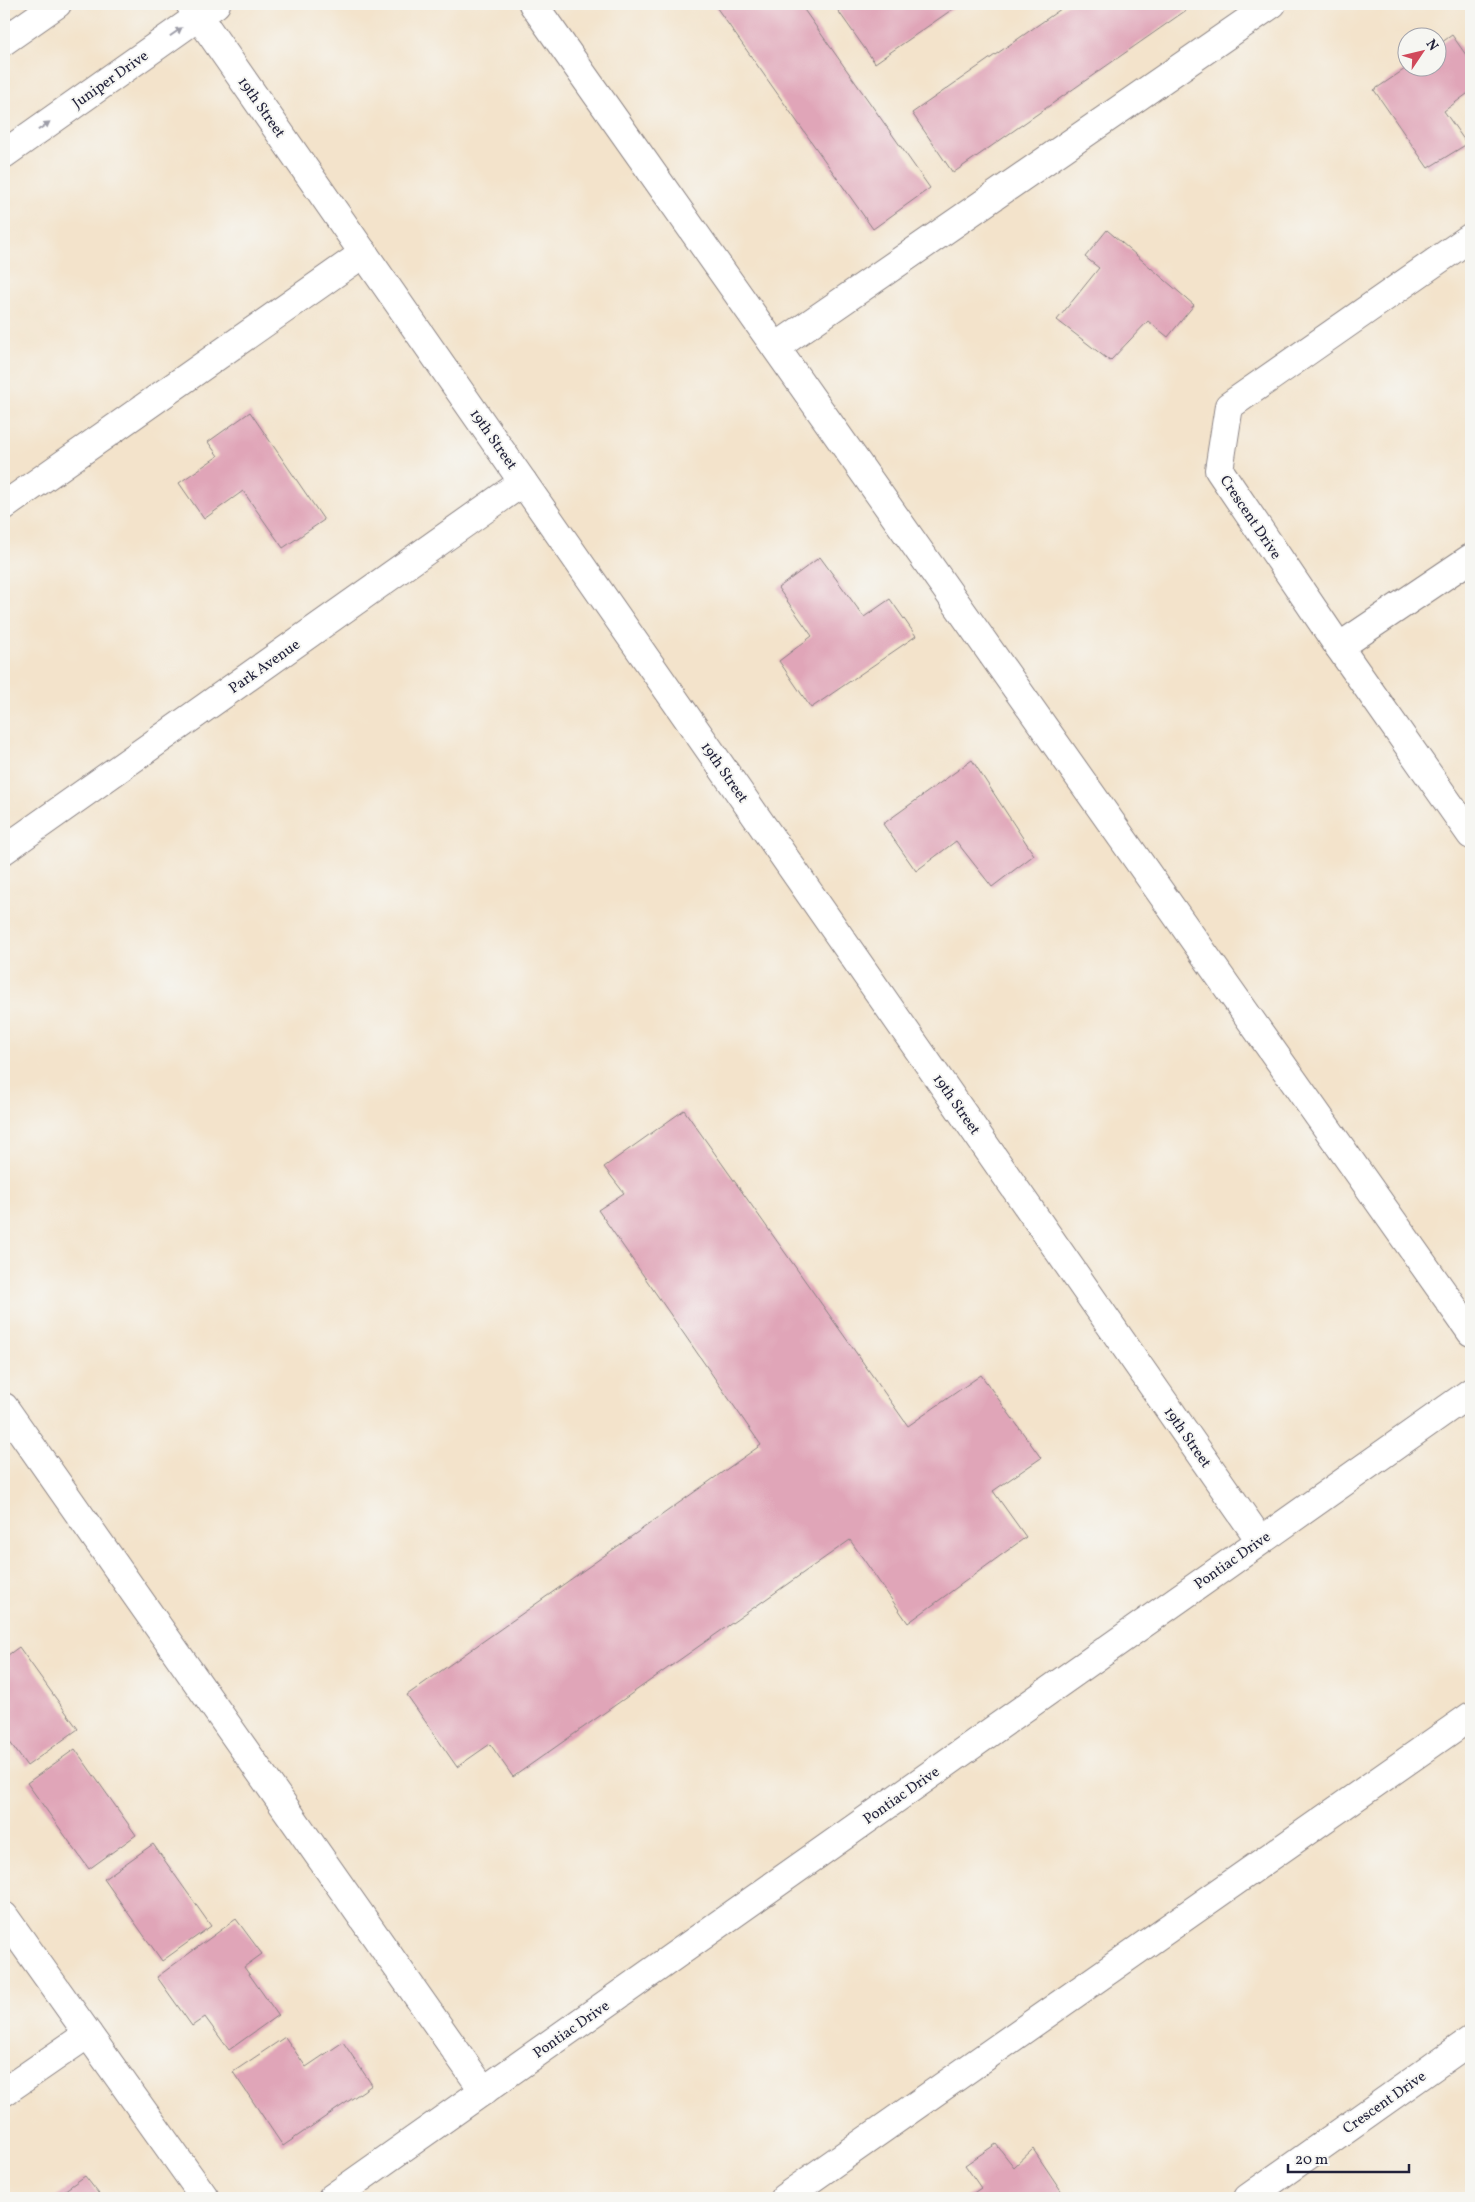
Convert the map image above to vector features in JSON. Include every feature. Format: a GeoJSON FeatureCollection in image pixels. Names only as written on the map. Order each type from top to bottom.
{"type":"FeatureCollection","features":[{"type":"Feature","properties":{"kind":"street"},"geometry":{"type":"LineString","coordinates":[[4,41],[57,4]]}},
{"type":"Feature","properties":{"kind":"street"},"geometry":{"type":"LineString","coordinates":[[533,4],[1471,1332]]}},
{"type":"Feature","properties":{"kind":"street"},"geometry":{"type":"LineString","coordinates":[[776,347],[1272,4]]}},
{"type":"Feature","properties":{"kind":"street","name":"Juniper Drive"},"geometry":{"type":"LineString","coordinates":[[4,154],[202,8]]}},
{"type":"Feature","properties":{"kind":"street","name":"19th Street"},"geometry":{"type":"LineString","coordinates":[[202,8],[364,253],[1260,1540]]}},
{"type":"Feature","properties":{"kind":"street","name":"Crescent Drive"},"geometry":{"type":"LineString","coordinates":[[1471,237],[1229,406],[1219,470],[1339,647],[1471,835]]}},
{"type":"Feature","properties":{"kind":"street"},"geometry":{"type":"LineString","coordinates":[[4,506],[364,253]]}},
{"type":"Feature","properties":{"kind":"street","name":"Park Avenue"},"geometry":{"type":"LineString","coordinates":[[4,850],[523,482]]}},
{"type":"Feature","properties":{"kind":"street"},"geometry":{"type":"LineString","coordinates":[[1339,647],[1471,558]]}},
{"type":"Feature","properties":{"kind":"street","name":"Pontiac Drive"},"geometry":{"type":"LineString","coordinates":[[332,2198],[1471,1392]]}},
{"type":"Feature","properties":{"kind":"street"},"geometry":{"type":"LineString","coordinates":[[4,1407],[484,2090]]}},
{"type":"Feature","properties":{"kind":"street"},"geometry":{"type":"LineString","coordinates":[[784,2198],[1471,1716]]}},
{"type":"Feature","properties":{"kind":"street"},"geometry":{"type":"LineString","coordinates":[[4,1916],[205,2198]]}},
{"type":"Feature","properties":{"kind":"street"},"geometry":{"type":"LineString","coordinates":[[4,2092],[88,2034]]}},
{"type":"Feature","properties":{"kind":"street","name":"Crescent Drive"},"geometry":{"type":"LineString","coordinates":[[1248,2198],[1471,2040]]}},
{"type":"Feature","properties":{"kind":"building"},"geometry":{"type":"Polygon","coordinates":[[[714,4],[800,4],[930,188],[873,229],[714,4]]]}},
{"type":"Feature","properties":{"kind":"building"},"geometry":{"type":"Polygon","coordinates":[[[960,4],[875,63],[834,5],[960,4]]]}},
{"type":"Feature","properties":{"kind":"building"},"geometry":{"type":"Polygon","coordinates":[[[1068,4],[1195,4],[953,173],[912,113],[1068,4]]]}},
{"type":"Feature","properties":{"kind":"building"},"geometry":{"type":"Polygon","coordinates":[[[1452,35],[1471,62],[1471,91],[1444,111],[1467,144],[1428,168],[1374,90],[1398,74],[1398,78],[1448,78],[1448,38],[1452,35]]]}},
{"type":"Feature","properties":{"kind":"building"},"geometry":{"type":"Polygon","coordinates":[[[1107,230],[1194,305],[1168,337],[1148,321],[1110,361],[1057,320],[1099,268],[1085,257],[1107,230]]]}},
{"type":"Feature","properties":{"kind":"building"},"geometry":{"type":"Polygon","coordinates":[[[250,412],[324,520],[283,548],[243,491],[204,519],[179,483],[218,456],[208,442],[250,412]]]}},
{"type":"Feature","properties":{"kind":"building"},"geometry":{"type":"Polygon","coordinates":[[[820,557],[864,617],[890,599],[916,636],[811,708],[779,661],[812,636],[778,588],[820,557]]]}},
{"type":"Feature","properties":{"kind":"building"},"geometry":{"type":"Polygon","coordinates":[[[972,760],[1034,855],[992,887],[956,841],[916,871],[883,824],[972,760]]]}},
{"type":"Feature","properties":{"kind":"building"},"geometry":{"type":"Polygon","coordinates":[[[684,1110],[908,1426],[981,1375],[1041,1458],[993,1491],[1026,1537],[908,1623],[850,1540],[513,1777],[490,1744],[457,1767],[407,1695],[761,1445],[598,1210],[624,1193],[604,1167],[684,1110]]]}},
{"type":"Feature","properties":{"kind":"building"},"geometry":{"type":"Polygon","coordinates":[[[19,1647],[78,1729],[27,1766],[4,1734],[4,1658],[19,1647]]]}},
{"type":"Feature","properties":{"kind":"building"},"geometry":{"type":"Polygon","coordinates":[[[75,1749],[136,1835],[89,1869],[27,1783],[75,1749]]]}},
{"type":"Feature","properties":{"kind":"building"},"geometry":{"type":"Polygon","coordinates":[[[153,1844],[211,1926],[162,1961],[104,1879],[153,1844]]]}},
{"type":"Feature","properties":{"kind":"building"},"geometry":{"type":"Polygon","coordinates":[[[236,1919],[262,1954],[244,1967],[278,2015],[229,2050],[205,2017],[192,2026],[157,1977],[236,1919]]]}},
{"type":"Feature","properties":{"kind":"building"},"geometry":{"type":"Polygon","coordinates":[[[285,2037],[306,2067],[343,2042],[372,2085],[283,2146],[233,2072],[285,2037]]]}},
{"type":"Feature","properties":{"kind":"building"},"geometry":{"type":"Polygon","coordinates":[[[996,2144],[1014,2167],[1033,2149],[1066,2198],[966,2198],[981,2188],[965,2165],[996,2144]]]}},
{"type":"Feature","properties":{"kind":"building"},"geometry":{"type":"Polygon","coordinates":[[[85,2176],[102,2198],[54,2198],[85,2176]]]}}]}
